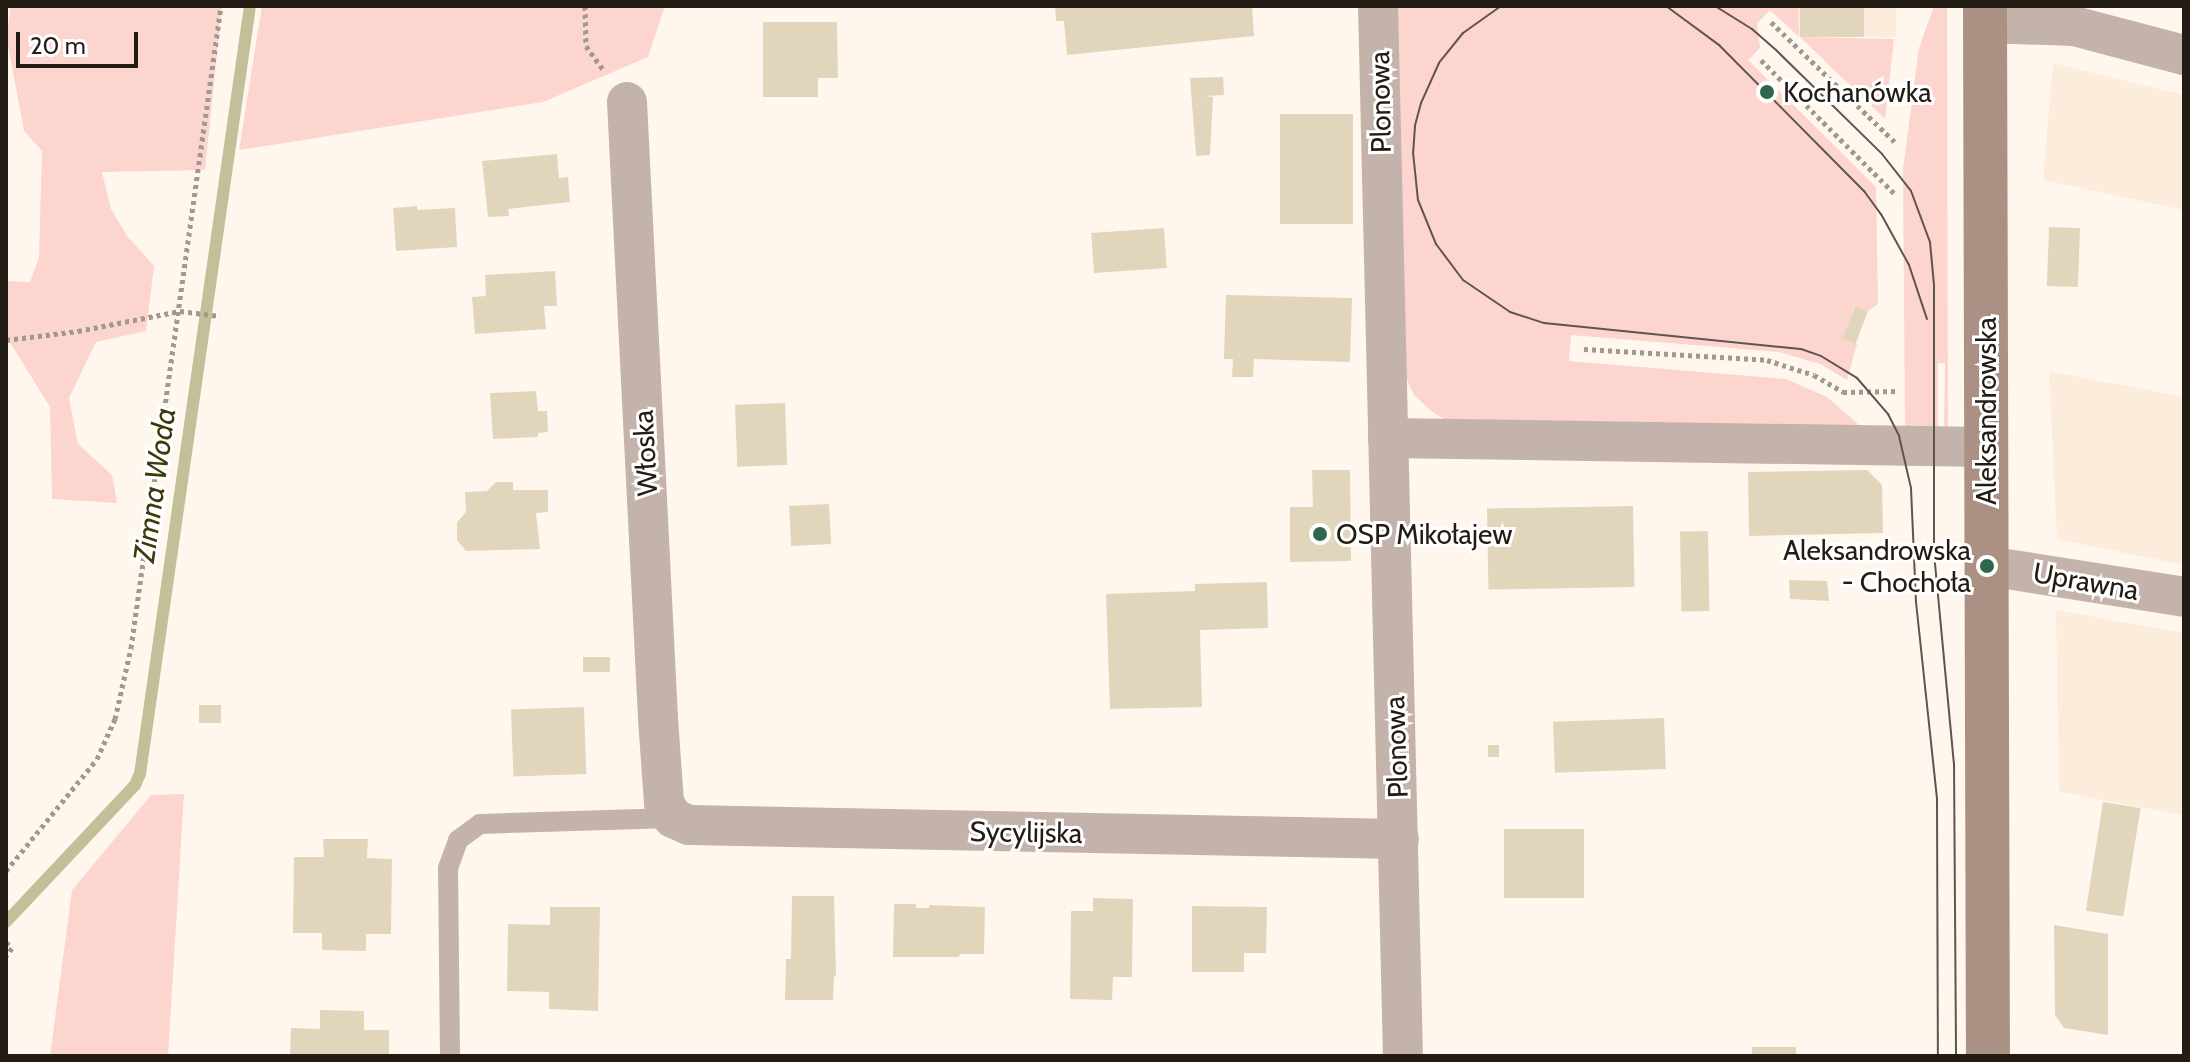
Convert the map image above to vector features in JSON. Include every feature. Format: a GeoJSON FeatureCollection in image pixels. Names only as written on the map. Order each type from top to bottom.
{"type":"FeatureCollection","features":[{"type":"Feature","properties":{"kind":"main road","name":"Aleksandrowska"},"geometry":{"type":"LineString","coordinates":[[1985,15],[1988,1056]]}},
{"type":"Feature","properties":{"kind":"street","name":"Plonowa"},"geometry":{"type":"LineString","coordinates":[[1378,6],[1403,1056]]}},
{"type":"Feature","properties":{"kind":"street"},"geometry":{"type":"LineString","coordinates":[[1985,15],[2074,26],[2184,55]]}},
{"type":"Feature","properties":{"kind":"street","name":"Włoska"},"geometry":{"type":"LineString","coordinates":[[627,102],[669,810]]}},
{"type":"Feature","properties":{"kind":"street"},"geometry":{"type":"LineString","coordinates":[[1388,438],[1986,447]]}},
{"type":"Feature","properties":{"kind":"street","name":"Uprawna"},"geometry":{"type":"LineString","coordinates":[[1987,566],[2184,597]]}},
{"type":"Feature","properties":{"kind":"street","name":"Sycylijska"},"geometry":{"type":"LineString","coordinates":[[669,810],[689,825],[1399,839]]}},
{"type":"Feature","properties":{"kind":"lane"},"geometry":{"type":"LineString","coordinates":[[450,1056],[448,868],[458,840],[480,824],[669,810]]}},
{"type":"Feature","properties":{"kind":"path"},"geometry":{"type":"LineString","coordinates":[[6,871],[97,759],[115,719],[131,648],[221,6]]}},
{"type":"Feature","properties":{"kind":"path"},"geometry":{"type":"LineString","coordinates":[[585,6],[586,46],[627,102]]}},
{"type":"Feature","properties":{"kind":"path"},"geometry":{"type":"LineString","coordinates":[[1771,22],[1897,144]]}},
{"type":"Feature","properties":{"kind":"path"},"geometry":{"type":"LineString","coordinates":[[1761,60],[1894,193]]}},
{"type":"Feature","properties":{"kind":"path"},"geometry":{"type":"LineString","coordinates":[[6,340],[78,331],[180,311],[220,316]]}},
{"type":"Feature","properties":{"kind":"path"},"geometry":{"type":"LineString","coordinates":[[1584,349],[1767,360],[1814,375],[1843,392],[1898,391]]}},
{"type":"Feature","properties":{"kind":"path"},"geometry":{"type":"LineString","coordinates":[[6,942],[12,948],[6,956]]}},
{"type":"Feature","properties":{"kind":"shaded area"},"geometry":{"type":"Polygon","coordinates":[[[10,6],[222,6],[205,170],[102,172],[111,209],[127,236],[154,266],[146,331],[96,342],[69,398],[78,444],[112,475],[117,503],[52,499],[50,407],[6,336],[6,281],[30,282],[39,258],[42,151],[24,131],[7,40],[10,6]]]}},
{"type":"Feature","properties":{"kind":"shaded area"},"geometry":{"type":"Polygon","coordinates":[[[262,6],[665,6],[648,57],[543,102],[239,150],[262,6]]]}},
{"type":"Feature","properties":{"kind":"shaded area"},"geometry":{"type":"Polygon","coordinates":[[[1389,6],[1798,6],[1799,37],[1770,10],[1757,24],[1760,48],[1748,60],[1876,187],[1878,304],[1868,311],[1854,306],[1844,339],[1857,344],[1847,380],[1820,364],[1779,352],[1571,335],[1569,361],[1786,379],[1827,397],[1857,423],[1859,429],[1453,424],[1432,412],[1414,395],[1401,368],[1389,6]]]}},
{"type":"Feature","properties":{"kind":"shaded area"},"geometry":{"type":"Polygon","coordinates":[[[1798,6],[1896,6],[1896,37],[1798,37],[1798,6]]]}},
{"type":"Feature","properties":{"kind":"shaded area"},"geometry":{"type":"Polygon","coordinates":[[[1934,6],[1947,6],[1948,427],[1944,428],[1945,363],[1938,363],[1938,429],[1905,429],[1903,169],[1919,48],[1934,6]]]}},
{"type":"Feature","properties":{"kind":"shaded area"},"geometry":{"type":"Polygon","coordinates":[[[1800,37],[1894,39],[1885,119],[1800,37]]]}},
{"type":"Feature","properties":{"kind":"shaded area"},"geometry":{"type":"Polygon","coordinates":[[[2053,63],[2184,95],[2184,210],[2043,180],[2053,63]]]}},
{"type":"Feature","properties":{"kind":"shaded area"},"geometry":{"type":"Polygon","coordinates":[[[2049,371],[2184,397],[2184,565],[2057,539],[2049,371]]]}},
{"type":"Feature","properties":{"kind":"shaded area"},"geometry":{"type":"Polygon","coordinates":[[[2056,610],[2184,633],[2184,815],[2059,792],[2056,610]]]}},
{"type":"Feature","properties":{"kind":"shaded area"},"geometry":{"type":"Polygon","coordinates":[[[184,794],[168,1056],[50,1056],[72,890],[151,795],[184,794]]]}},
{"type":"Feature","properties":{"kind":"building"},"geometry":{"type":"Polygon","coordinates":[[[1055,6],[1252,6],[1254,36],[1067,55],[1064,21],[1056,21],[1055,6]]]}},
{"type":"Feature","properties":{"kind":"building"},"geometry":{"type":"Polygon","coordinates":[[[1800,6],[1864,6],[1864,37],[1800,37],[1800,6]]]}},
{"type":"Feature","properties":{"kind":"building"},"geometry":{"type":"Polygon","coordinates":[[[763,22],[837,22],[838,78],[818,78],[818,97],[763,97],[763,22]]]}},
{"type":"Feature","properties":{"kind":"building"},"geometry":{"type":"Polygon","coordinates":[[[1223,77],[1224,95],[1204,96],[1213,97],[1210,155],[1196,156],[1190,78],[1223,77]]]}},
{"type":"Feature","properties":{"kind":"building"},"geometry":{"type":"Polygon","coordinates":[[[1280,114],[1353,114],[1353,224],[1280,224],[1280,114]]]}},
{"type":"Feature","properties":{"kind":"building"},"geometry":{"type":"Polygon","coordinates":[[[557,154],[559,178],[568,177],[570,202],[508,209],[509,216],[488,217],[482,161],[557,154]]]}},
{"type":"Feature","properties":{"kind":"building"},"geometry":{"type":"Polygon","coordinates":[[[417,206],[417,210],[455,208],[457,247],[396,251],[393,208],[417,206]]]}},
{"type":"Feature","properties":{"kind":"building"},"geometry":{"type":"Polygon","coordinates":[[[2049,227],[2080,228],[2078,287],[2047,286],[2049,227]]]}},
{"type":"Feature","properties":{"kind":"building"},"geometry":{"type":"Polygon","coordinates":[[[1164,228],[1167,268],[1094,273],[1091,233],[1164,228]]]}},
{"type":"Feature","properties":{"kind":"building"},"geometry":{"type":"Polygon","coordinates":[[[555,271],[557,306],[544,306],[546,329],[475,334],[472,297],[486,296],[485,275],[555,271]]]}},
{"type":"Feature","properties":{"kind":"building"},"geometry":{"type":"Polygon","coordinates":[[[1226,295],[1352,298],[1350,362],[1254,359],[1253,377],[1232,377],[1233,359],[1224,359],[1226,295]]]}},
{"type":"Feature","properties":{"kind":"building"},"geometry":{"type":"Polygon","coordinates":[[[1855,306],[1868,311],[1856,344],[1842,339],[1855,306]]]}},
{"type":"Feature","properties":{"kind":"building"},"geometry":{"type":"Polygon","coordinates":[[[536,391],[538,411],[547,411],[548,432],[538,433],[538,437],[493,439],[490,393],[536,391]]]}},
{"type":"Feature","properties":{"kind":"building"},"geometry":{"type":"Polygon","coordinates":[[[785,403],[787,465],[737,467],[735,405],[785,403]]]}},
{"type":"Feature","properties":{"kind":"building","name":"OSP Mikołajew"},"geometry":{"type":"Polygon","coordinates":[[[1312,470],[1350,470],[1351,561],[1290,562],[1290,507],[1313,507],[1312,470]]]}},
{"type":"Feature","properties":{"kind":"building"},"geometry":{"type":"Polygon","coordinates":[[[1867,470],[1882,485],[1883,533],[1749,536],[1748,472],[1867,470]]]}},
{"type":"Feature","properties":{"kind":"building"},"geometry":{"type":"Polygon","coordinates":[[[496,482],[513,482],[513,490],[548,490],[548,512],[536,513],[540,549],[466,551],[457,540],[457,522],[466,512],[465,492],[487,491],[496,482]]]}},
{"type":"Feature","properties":{"kind":"building"},"geometry":{"type":"Polygon","coordinates":[[[829,504],[831,544],[791,546],[789,506],[829,504]]]}},
{"type":"Feature","properties":{"kind":"building"},"geometry":{"type":"Polygon","coordinates":[[[1633,506],[1634,587],[1488,590],[1487,509],[1633,506]]]}},
{"type":"Feature","properties":{"kind":"building"},"geometry":{"type":"Polygon","coordinates":[[[1680,531],[1708,531],[1709,611],[1681,611],[1680,531]]]}},
{"type":"Feature","properties":{"kind":"building"},"geometry":{"type":"Polygon","coordinates":[[[1789,580],[1827,581],[1829,601],[1790,599],[1789,580]]]}},
{"type":"Feature","properties":{"kind":"building"},"geometry":{"type":"Polygon","coordinates":[[[1267,582],[1268,628],[1200,630],[1202,707],[1110,709],[1106,594],[1195,591],[1195,584],[1267,582]]]}},
{"type":"Feature","properties":{"kind":"building"},"geometry":{"type":"Polygon","coordinates":[[[583,657],[610,657],[610,672],[583,672],[583,657]]]}},
{"type":"Feature","properties":{"kind":"building"},"geometry":{"type":"Polygon","coordinates":[[[199,705],[221,705],[221,723],[199,723],[199,705]]]}},
{"type":"Feature","properties":{"kind":"building"},"geometry":{"type":"Polygon","coordinates":[[[584,707],[586,774],[513,777],[511,710],[584,707]]]}},
{"type":"Feature","properties":{"kind":"building"},"geometry":{"type":"Polygon","coordinates":[[[1664,718],[1666,769],[1555,773],[1553,722],[1664,718]]]}},
{"type":"Feature","properties":{"kind":"building"},"geometry":{"type":"Polygon","coordinates":[[[1488,745],[1499,745],[1499,757],[1488,757],[1488,745]]]}},
{"type":"Feature","properties":{"kind":"building"},"geometry":{"type":"Polygon","coordinates":[[[2103,802],[2141,808],[2123,917],[2086,911],[2103,802]]]}},
{"type":"Feature","properties":{"kind":"building"},"geometry":{"type":"Polygon","coordinates":[[[1504,829],[1584,829],[1584,898],[1504,898],[1504,829]]]}},
{"type":"Feature","properties":{"kind":"building"},"geometry":{"type":"Polygon","coordinates":[[[323,839],[368,839],[367,858],[392,859],[391,934],[366,934],[366,951],[322,950],[322,933],[293,933],[294,857],[324,857],[323,839]]]}},
{"type":"Feature","properties":{"kind":"building"},"geometry":{"type":"Polygon","coordinates":[[[792,896],[834,896],[836,977],[833,1000],[785,1000],[786,959],[791,959],[792,896]]]}},
{"type":"Feature","properties":{"kind":"building"},"geometry":{"type":"Polygon","coordinates":[[[1093,898],[1133,899],[1132,977],[1113,977],[1112,1000],[1070,999],[1071,911],[1093,911],[1093,898]]]}},
{"type":"Feature","properties":{"kind":"building"},"geometry":{"type":"Polygon","coordinates":[[[894,904],[916,904],[916,908],[929,908],[929,905],[985,907],[984,954],[893,957],[894,904]]]}},
{"type":"Feature","properties":{"kind":"building"},"geometry":{"type":"Polygon","coordinates":[[[1192,906],[1267,907],[1266,953],[1244,953],[1244,972],[1192,972],[1192,906]]]}},
{"type":"Feature","properties":{"kind":"building"},"geometry":{"type":"Polygon","coordinates":[[[550,907],[600,907],[598,1011],[549,1009],[549,992],[507,991],[508,924],[550,925],[550,907]]]}},
{"type":"Feature","properties":{"kind":"building"},"geometry":{"type":"Polygon","coordinates":[[[2054,925],[2108,934],[2108,1035],[2064,1028],[2055,1015],[2054,925]]]}},
{"type":"Feature","properties":{"kind":"building"},"geometry":{"type":"Polygon","coordinates":[[[320,1010],[364,1011],[364,1030],[389,1030],[389,1056],[290,1056],[291,1028],[320,1029],[320,1010]]]}},
{"type":"Feature","properties":{"kind":"building"},"geometry":{"type":"Polygon","coordinates":[[[1752,1047],[1796,1047],[1796,1056],[1752,1056],[1752,1047]]]}},
{"type":"Feature","properties":{"kind":"waterway","name":"Zimna Woda"},"geometry":{"type":"LineString","coordinates":[[6,922],[135,785],[140,774],[250,6]]}},
{"type":"Feature","properties":{"kind":"tram line"},"geometry":{"type":"LineString","coordinates":[[1501,6],[1463,33],[1439,63],[1421,103],[1415,126],[1413,152],[1418,200],[1436,244],[1463,280],[1510,312],[1544,323],[1801,349],[1821,356],[1857,378],[1888,414],[1899,436],[1911,488],[1916,602],[1937,800],[1938,1056]]}},
{"type":"Feature","properties":{"kind":"tram line"},"geometry":{"type":"LineString","coordinates":[[1666,6],[1719,45],[1864,191],[1881,214],[1909,265],[1927,319]]}},
{"type":"Feature","properties":{"kind":"tram line"},"geometry":{"type":"LineString","coordinates":[[1715,6],[1752,29],[1777,51],[1882,154],[1911,191],[1930,242],[1934,285],[1934,553],[1954,763],[1956,1056]]}},
{"type":"Feature","properties":{"kind":"place","name":"Kochanówka"},"geometry":{"type":"Point","coordinates":[1767,92]}},
{"type":"Feature","properties":{"kind":"place","name":"OSP Mikołajew"},"geometry":{"type":"Point","coordinates":[1320,534]}},
{"type":"Feature","properties":{"kind":"place","name":"Aleksandrowska - Chochoła"},"geometry":{"type":"Point","coordinates":[1987,566]}}]}
